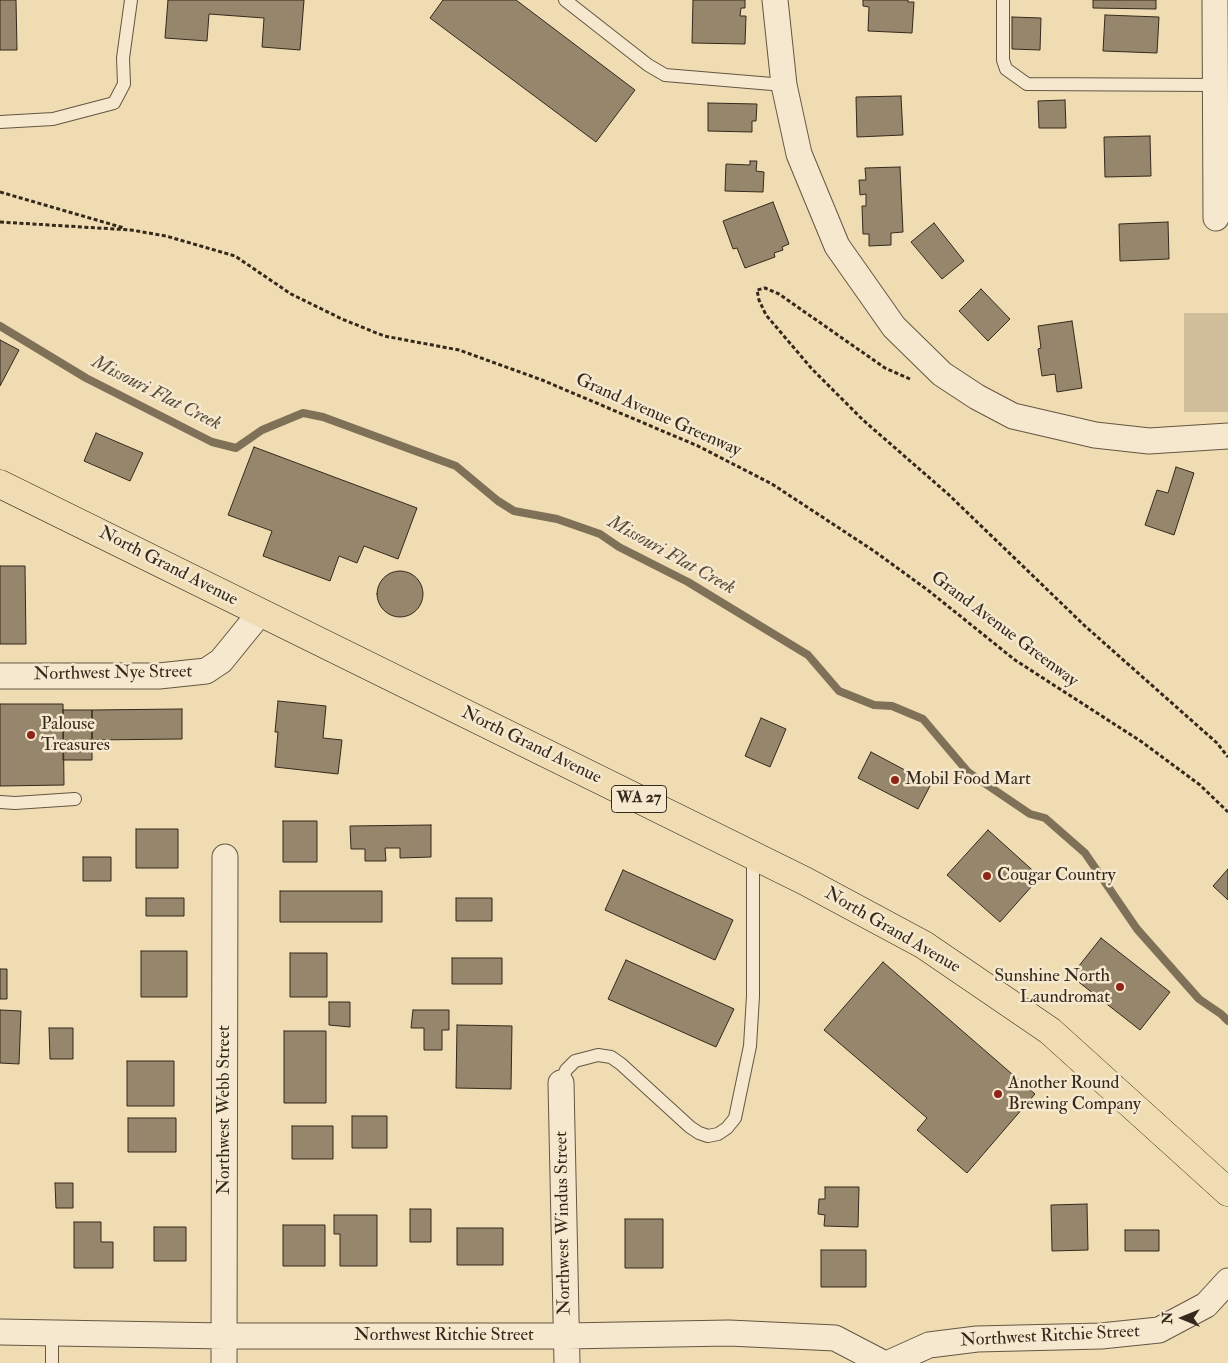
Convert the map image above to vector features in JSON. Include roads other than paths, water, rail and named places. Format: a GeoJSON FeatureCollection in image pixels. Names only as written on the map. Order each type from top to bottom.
{"type":"FeatureCollection","features":[{"type":"Feature","properties":{"kind":"main road","name":"North Grand Avenue"},"geometry":{"type":"LineString","coordinates":[[0,484],[753,855],[924,945],[1050,1030],[1228,1192]]}},
{"type":"Feature","properties":{"kind":"street"},"geometry":{"type":"LineString","coordinates":[[774,0],[784,85],[799,154],[837,246],[894,327],[942,374],[977,397],[1013,416],[1095,435],[1149,441],[1228,436]]}},
{"type":"Feature","properties":{"kind":"street"},"geometry":{"type":"LineString","coordinates":[[1216,0],[1216,218]]}},
{"type":"Feature","properties":{"kind":"street","name":"Northwest Nye Street"},"geometry":{"type":"LineString","coordinates":[[0,676],[158,676],[206,670],[221,660],[260,613]]}},
{"type":"Feature","properties":{"kind":"street","name":"Northwest Webb Street"},"geometry":{"type":"LineString","coordinates":[[224,1363],[225,856]]}},
{"type":"Feature","properties":{"kind":"street","name":"Northwest Windus Street"},"geometry":{"type":"LineString","coordinates":[[561,1083],[566,1363]]}},
{"type":"Feature","properties":{"kind":"street","name":"Northwest Ritchie Street"},"geometry":{"type":"LineString","coordinates":[[889,1363],[928,1345],[977,1339],[1101,1336],[1159,1330],[1206,1305],[1228,1281]]}},
{"type":"Feature","properties":{"kind":"street","name":"Northwest Ritchie Street"},"geometry":{"type":"LineString","coordinates":[[0,1332],[224,1336],[566,1336],[729,1333],[835,1338],[883,1363]]}},
{"type":"Feature","properties":{"kind":"lane"},"geometry":{"type":"LineString","coordinates":[[0,122],[53,119],[114,103],[124,84],[123,58],[131,0]]}},
{"type":"Feature","properties":{"kind":"lane"},"geometry":{"type":"LineString","coordinates":[[565,0],[648,65],[665,75],[784,85]]}},
{"type":"Feature","properties":{"kind":"lane"},"geometry":{"type":"LineString","coordinates":[[1003,0],[1003,60],[1006,69],[1027,84],[1216,85]]}},
{"type":"Feature","properties":{"kind":"lane"},"geometry":{"type":"LineString","coordinates":[[0,802],[15,803],[75,799]]}},
{"type":"Feature","properties":{"kind":"lane"},"geometry":{"type":"LineString","coordinates":[[561,1083],[566,1070],[575,1061],[598,1055],[611,1058],[621,1064],[699,1133],[708,1136],[718,1134],[728,1128],[735,1118],[750,1046],[753,996],[753,855]]}},
{"type":"Feature","properties":{"kind":"lane"},"geometry":{"type":"LineString","coordinates":[[52,1332],[52,1363]]}},
{"type":"Feature","properties":{"kind":"waterway","name":"Missouri Flat Creek"},"geometry":{"type":"LineString","coordinates":[[0,326],[86,378],[212,442],[236,448],[262,430],[303,413],[323,417],[456,466],[498,501],[514,511],[557,519],[600,534],[619,547],[688,582],[808,655],[839,691],[874,705],[892,706],[923,719],[968,772],[1030,814],[1045,818],[1085,853],[1137,929],[1199,999],[1228,1021]]}},
{"type":"Feature","properties":{"kind":"place","name":"Palouse Treasures"},"geometry":{"type":"Point","coordinates":[31,735]}},
{"type":"Feature","properties":{"kind":"place","name":"Mobil Food Mart"},"geometry":{"type":"Point","coordinates":[895,780]}},
{"type":"Feature","properties":{"kind":"place","name":"Cougar Country"},"geometry":{"type":"Point","coordinates":[987,876]}},
{"type":"Feature","properties":{"kind":"place","name":"Sunshine North Laundromat"},"geometry":{"type":"Point","coordinates":[1120,987]}},
{"type":"Feature","properties":{"kind":"place","name":"Another Round Brewing Company"},"geometry":{"type":"Point","coordinates":[998,1094]}}]}
